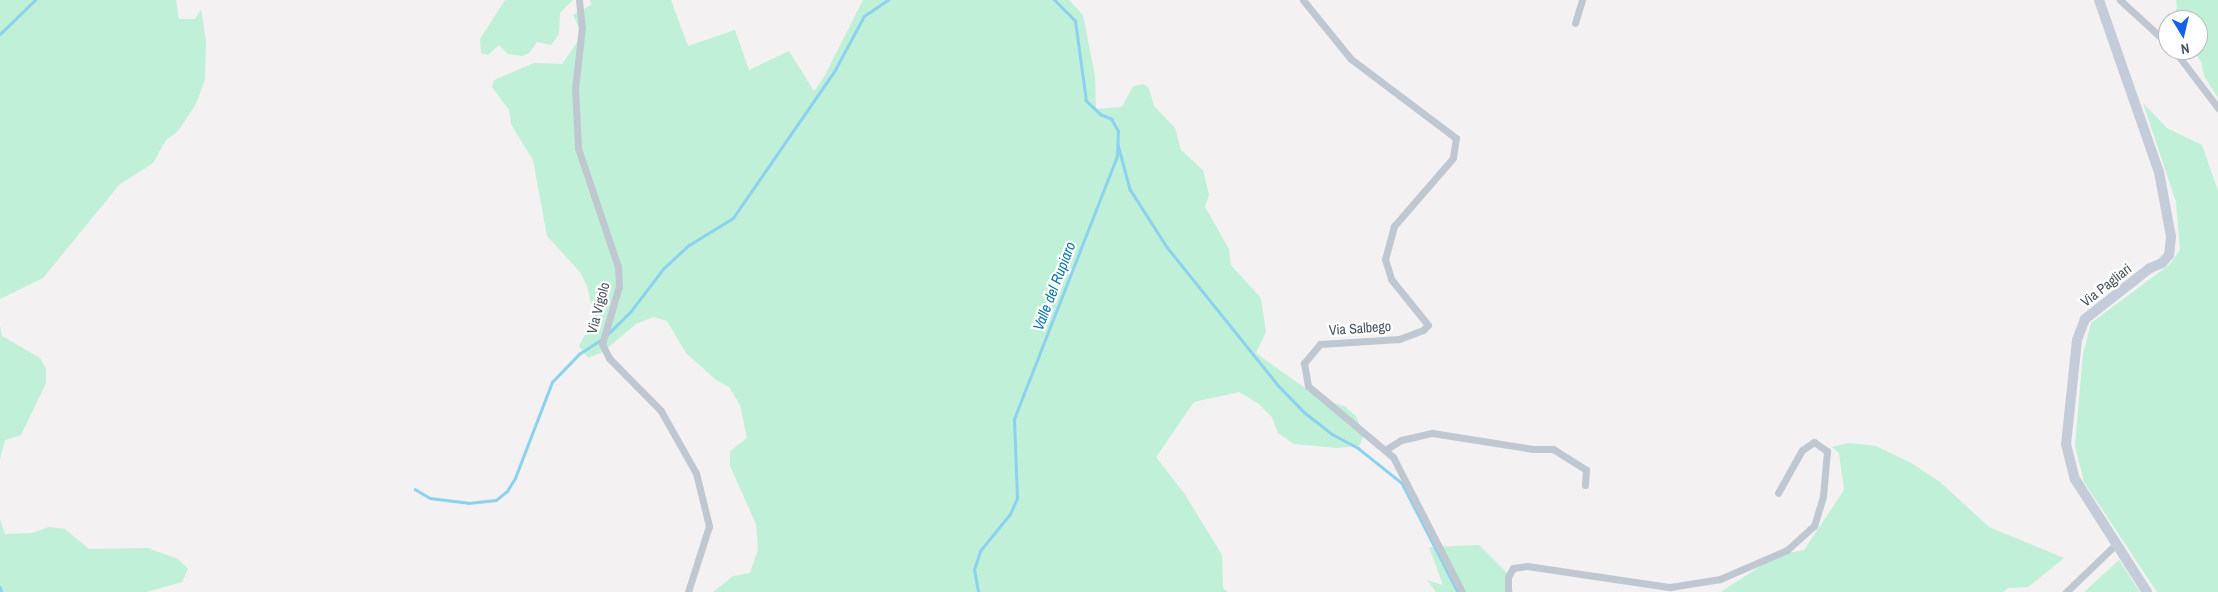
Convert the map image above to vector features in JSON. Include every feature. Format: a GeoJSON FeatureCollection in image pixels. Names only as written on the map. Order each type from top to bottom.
{"type":"FeatureCollection","features":[{"type":"Feature","properties":{"kind":"street","name":"Via Vigolo"},"geometry":{"type":"LineString","coordinates":[[579,0],[582,27],[575,88],[578,148],[618,266],[619,286],[602,344],[609,358],[661,412],[696,474],[709,526],[688,592]]}},
{"type":"Feature","properties":{"kind":"street","name":"Via Salbego"},"geometry":{"type":"LineString","coordinates":[[1303,0],[1351,59],[1456,138],[1453,158],[1394,226],[1385,260],[1391,279],[1428,325],[1423,330],[1399,338],[1320,344],[1304,363],[1308,386],[1393,457],[1419,502],[1462,592]]}},
{"type":"Feature","properties":{"kind":"street"},"geometry":{"type":"LineString","coordinates":[[1575,23],[1582,0]]}},
{"type":"Feature","properties":{"kind":"street","name":"Via Pagliari"},"geometry":{"type":"LineString","coordinates":[[2099,0],[2159,172],[2171,237],[2165,259],[2085,319],[2077,340],[2066,431],[2068,456],[2075,479],[2147,592]]}},
{"type":"Feature","properties":{"kind":"street"},"geometry":{"type":"LineString","coordinates":[[2120,0],[2158,35]]}},
{"type":"Feature","properties":{"kind":"street"},"geometry":{"type":"LineString","coordinates":[[2182,60],[2218,108]]}},
{"type":"Feature","properties":{"kind":"street"},"geometry":{"type":"LineString","coordinates":[[1385,450],[1401,440],[1432,433],[1533,449],[1553,449],[1586,470],[1585,485]]}},
{"type":"Feature","properties":{"kind":"street"},"geometry":{"type":"LineString","coordinates":[[1508,592],[1508,577],[1513,568],[1527,566],[1670,587],[1720,579],[1787,550],[1814,526],[1823,496],[1827,451],[1814,442],[1802,450],[1778,493]]}},
{"type":"Feature","properties":{"kind":"street"},"geometry":{"type":"LineString","coordinates":[[2066,592],[2116,544]]}},
{"type":"Feature","properties":{"kind":"green space"},"geometry":{"type":"Polygon","coordinates":[[[0,0],[176,0],[179,19],[195,19],[201,9],[206,41],[205,79],[196,104],[178,131],[166,140],[153,163],[119,185],[43,278],[0,299],[0,0]]]}},
{"type":"Feature","properties":{"kind":"green space"},"geometry":{"type":"Polygon","coordinates":[[[505,0],[573,0],[560,13],[559,34],[551,45],[537,42],[529,53],[522,56],[508,54],[499,45],[488,55],[481,53],[480,39],[505,0]]]}},
{"type":"Feature","properties":{"kind":"green space"},"geometry":{"type":"Polygon","coordinates":[[[590,0],[671,0],[688,46],[735,30],[749,70],[789,51],[814,91],[824,77],[863,0],[1069,0],[1083,15],[1095,76],[1096,109],[1122,107],[1133,86],[1144,84],[1149,88],[1154,106],[1175,128],[1181,150],[1203,170],[1209,195],[1205,207],[1229,249],[1231,265],[1261,298],[1266,332],[1256,353],[1319,398],[1344,406],[1356,416],[1364,435],[1359,446],[1337,448],[1294,444],[1278,433],[1272,417],[1259,404],[1239,392],[1194,402],[1156,457],[1184,493],[1222,555],[1223,588],[1228,592],[713,592],[733,576],[750,573],[758,549],[756,524],[730,466],[730,451],[747,438],[740,405],[729,387],[716,380],[686,353],[667,321],[653,317],[636,324],[603,352],[588,358],[579,346],[594,317],[587,286],[580,272],[547,236],[533,160],[511,124],[509,110],[492,87],[494,80],[534,63],[562,64],[578,41],[579,28],[573,15],[591,5],[590,0]]]}},
{"type":"Feature","properties":{"kind":"green space"},"geometry":{"type":"Polygon","coordinates":[[[2176,0],[2218,0],[2218,98],[2204,76],[2200,60],[2208,60],[2208,10],[2176,10],[2176,0]]]}},
{"type":"Feature","properties":{"kind":"green space"},"geometry":{"type":"Polygon","coordinates":[[[2143,103],[2167,128],[2202,145],[2218,191],[2218,592],[2157,592],[2084,482],[2075,446],[2083,354],[2091,323],[2169,265],[2180,250],[2176,202],[2143,103]]]}},
{"type":"Feature","properties":{"kind":"green space"},"geometry":{"type":"Polygon","coordinates":[[[0,325],[2,336],[40,358],[46,369],[46,383],[21,435],[5,440],[0,460],[0,325]]]}},
{"type":"Feature","properties":{"kind":"green space"},"geometry":{"type":"Polygon","coordinates":[[[1849,443],[1876,446],[1913,464],[1940,482],[1989,527],[2064,558],[2028,587],[2008,588],[2003,592],[1721,592],[1777,555],[1804,550],[1844,490],[1839,453],[1832,447],[1849,443]]]}},
{"type":"Feature","properties":{"kind":"green space"},"geometry":{"type":"Polygon","coordinates":[[[0,519],[5,534],[33,533],[48,527],[65,529],[89,549],[148,548],[178,559],[188,569],[182,582],[147,592],[0,592],[0,519]]]}},
{"type":"Feature","properties":{"kind":"green space"},"geometry":{"type":"Polygon","coordinates":[[[1479,545],[1508,574],[1513,592],[1436,592],[1427,580],[1443,585],[1429,547],[1479,545]]]}},
{"type":"Feature","properties":{"kind":"green space"},"geometry":{"type":"Polygon","coordinates":[[[2119,560],[2140,592],[2084,592],[2119,560]]]}},
{"type":"Feature","properties":{"kind":"waterway"},"geometry":{"type":"LineString","coordinates":[[0,34],[35,0]]}},
{"type":"Feature","properties":{"kind":"waterway"},"geometry":{"type":"LineString","coordinates":[[606,336],[631,311],[663,269],[689,245],[733,218],[835,70],[864,16],[888,0]]}},
{"type":"Feature","properties":{"kind":"waterway","name":"Valle del Rupiaro"},"geometry":{"type":"LineString","coordinates":[[978,592],[974,570],[980,551],[1010,514],[1017,498],[1014,419],[1117,156],[1118,131],[1111,119],[1101,115],[1086,101],[1075,21],[1054,0]]}},
{"type":"Feature","properties":{"kind":"waterway"},"geometry":{"type":"LineString","coordinates":[[1118,144],[1130,189],[1167,247],[1278,385],[1304,412],[1332,434],[1358,448],[1402,483],[1458,592]]}},
{"type":"Feature","properties":{"kind":"waterway"},"geometry":{"type":"LineString","coordinates":[[415,489],[430,498],[468,503],[496,500],[507,491],[515,478],[552,382],[579,354],[602,339]]}},
{"type":"Feature","properties":{"kind":"waterway"},"geometry":{"type":"LineString","coordinates":[[0,587],[2,592]]}}]}
